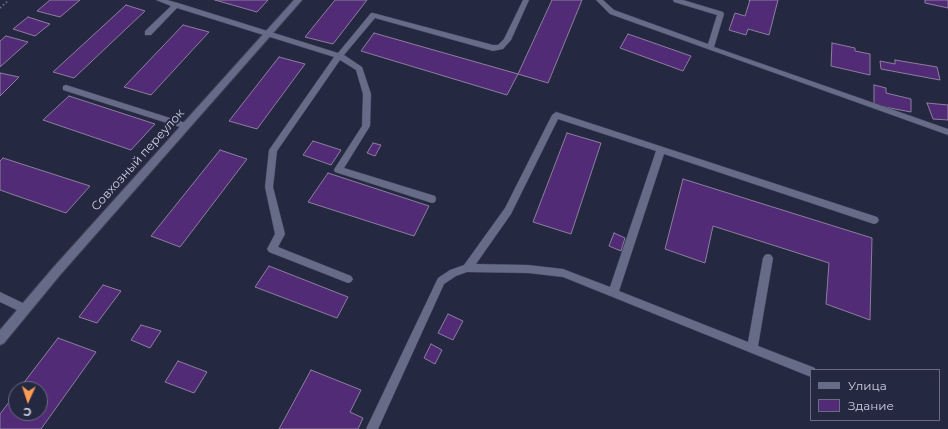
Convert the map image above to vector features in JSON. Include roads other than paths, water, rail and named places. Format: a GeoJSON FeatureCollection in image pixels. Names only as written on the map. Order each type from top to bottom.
{"type":"FeatureCollection","features":[{"type":"Feature","properties":{"kind":"street","name":"Совхозный переулок"},"geometry":{"type":"LineString","coordinates":[[0,339],[298,0]]}},
{"type":"Feature","properties":{"kind":"lane"},"geometry":{"type":"LineString","coordinates":[[159,0],[339,56],[359,69],[367,94],[366,126],[338,170],[432,199]]}},
{"type":"Feature","properties":{"kind":"lane"},"geometry":{"type":"LineString","coordinates":[[348,279],[272,249],[280,234],[269,188],[273,150],[339,56],[373,15],[493,48],[500,47],[507,40],[526,0]]}},
{"type":"Feature","properties":{"kind":"lane"},"geometry":{"type":"LineString","coordinates":[[599,0],[612,12],[948,132]]}},
{"type":"Feature","properties":{"kind":"lane"},"geometry":{"type":"LineString","coordinates":[[676,0],[721,14],[710,48]]}},
{"type":"Feature","properties":{"kind":"lane"},"geometry":{"type":"LineString","coordinates":[[148,33],[176,5]]}},
{"type":"Feature","properties":{"kind":"lane"},"geometry":{"type":"LineString","coordinates":[[66,88],[186,126]]}},
{"type":"Feature","properties":{"kind":"lane"},"geometry":{"type":"LineString","coordinates":[[468,268],[508,211],[556,115],[874,220]]}},
{"type":"Feature","properties":{"kind":"lane"},"geometry":{"type":"LineString","coordinates":[[613,293],[661,150]]}},
{"type":"Feature","properties":{"kind":"lane"},"geometry":{"type":"LineString","coordinates":[[752,348],[768,258]]}},
{"type":"Feature","properties":{"kind":"lane"},"geometry":{"type":"LineString","coordinates":[[372,429],[441,281],[454,273],[468,268],[528,269],[563,273],[810,372]]}},
{"type":"Feature","properties":{"kind":"lane"},"geometry":{"type":"LineString","coordinates":[[0,297],[25,309]]}}]}
